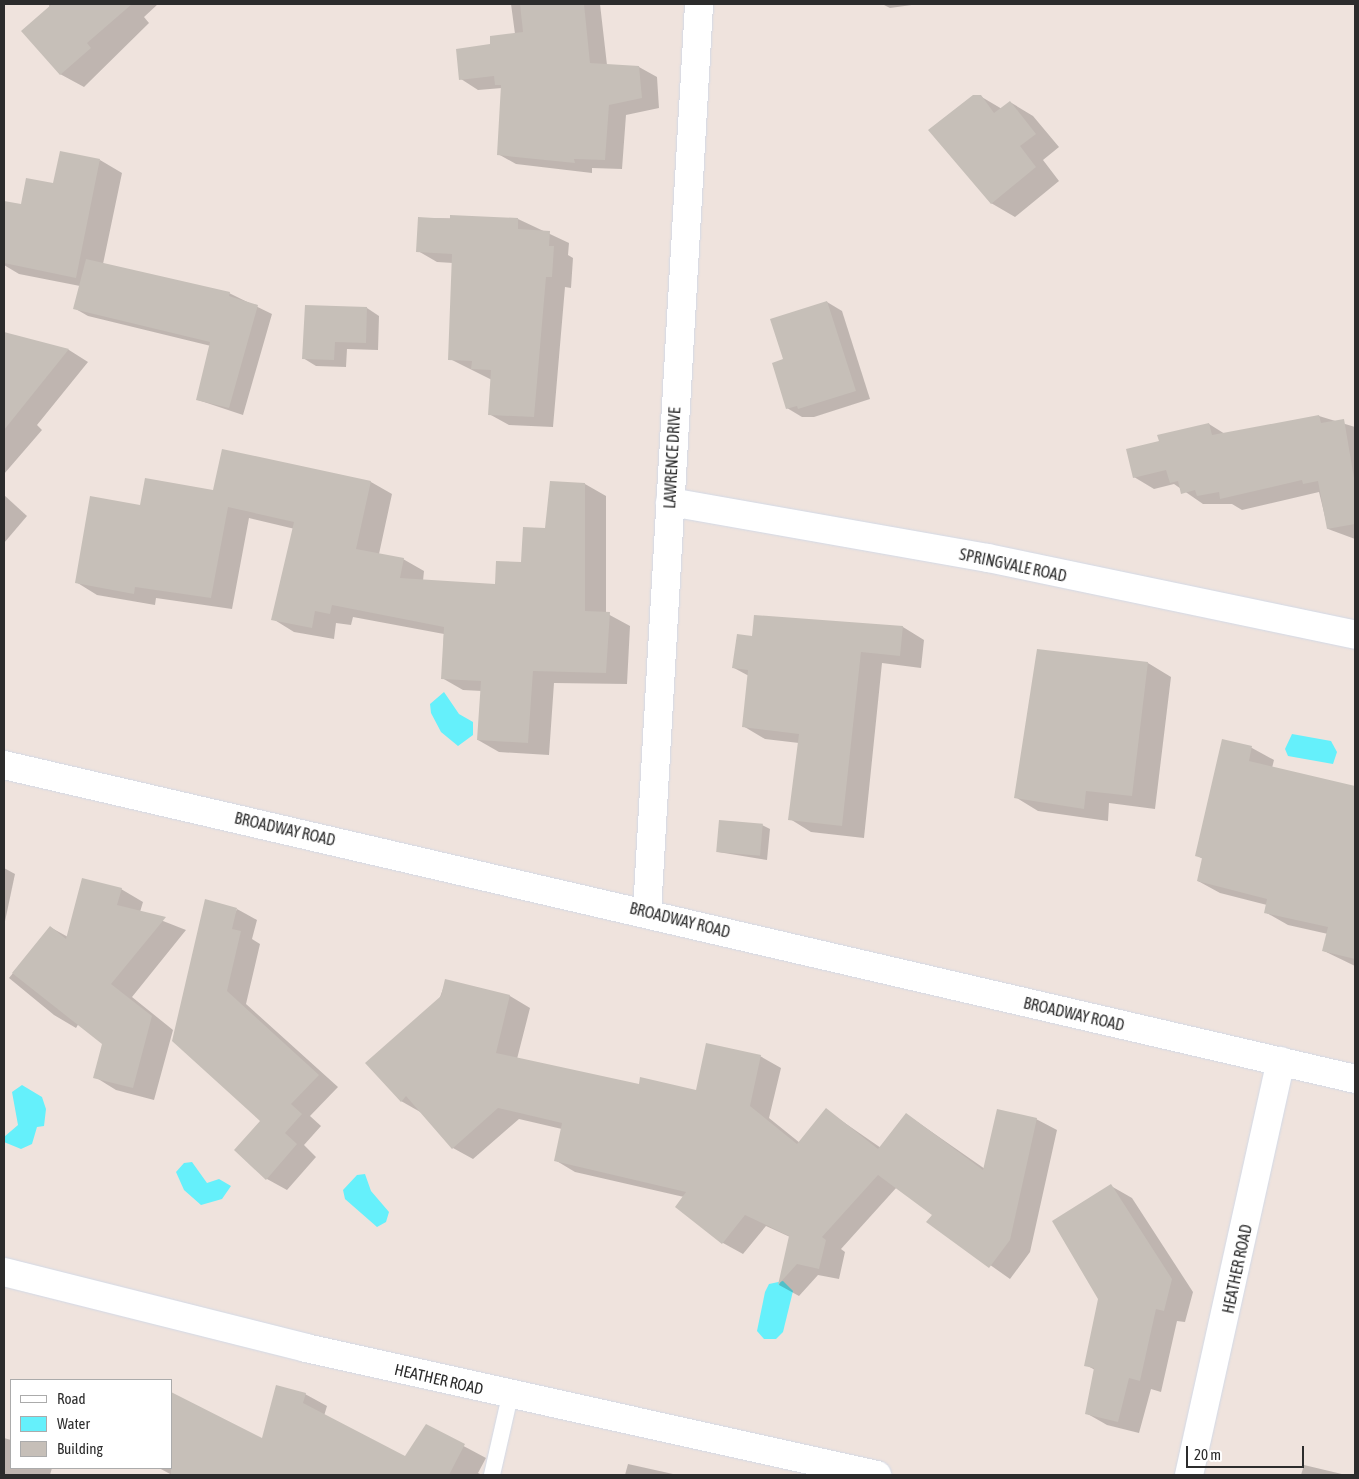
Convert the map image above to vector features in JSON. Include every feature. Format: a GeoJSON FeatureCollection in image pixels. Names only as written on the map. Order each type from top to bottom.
{"type":"FeatureCollection","features":[{"type":"Feature","properties":{"kind":"street","name":"LAWRENCE DRIVE"},"geometry":{"type":"LineString","coordinates":[[647,912],[699,4]]}},
{"type":"Feature","properties":{"kind":"street","name":"SPRINGVALE ROAD"},"geometry":{"type":"LineString","coordinates":[[670,502],[988,558],[1355,635]]}},
{"type":"Feature","properties":{"kind":"street","name":"BROADWAY ROAD"},"geometry":{"type":"LineString","coordinates":[[4,765],[647,912],[1355,1078]]}},
{"type":"Feature","properties":{"kind":"street","name":"HEATHER ROAD"},"geometry":{"type":"LineString","coordinates":[[1189,1475],[1281,1061]]}},
{"type":"Feature","properties":{"kind":"street","name":"HEATHER ROAD"},"geometry":{"type":"LineString","coordinates":[[4,1272],[510,1396],[877,1475]]}},
{"type":"Feature","properties":{"kind":"lane"},"geometry":{"type":"LineString","coordinates":[[492,1475],[510,1396]]}},
{"type":"Feature","properties":{"kind":"water"},"geometry":{"type":"Polygon","coordinates":[[[444,692],[459,714],[473,722],[473,735],[458,746],[441,732],[431,713],[430,704],[444,692]]]}},
{"type":"Feature","properties":{"kind":"water"},"geometry":{"type":"Polygon","coordinates":[[[1292,734],[1331,741],[1337,752],[1333,764],[1288,756],[1285,749],[1292,734]]]}},
{"type":"Feature","properties":{"kind":"water"},"geometry":{"type":"Polygon","coordinates":[[[22,1085],[42,1097],[46,1109],[44,1126],[37,1127],[32,1144],[21,1149],[4,1142],[4,1137],[18,1125],[12,1092],[22,1085]]]}},
{"type":"Feature","properties":{"kind":"water"},"geometry":{"type":"Polygon","coordinates":[[[192,1162],[207,1183],[219,1179],[231,1186],[222,1199],[201,1205],[184,1190],[176,1172],[184,1163],[192,1162]]]}},
{"type":"Feature","properties":{"kind":"water"},"geometry":{"type":"Polygon","coordinates":[[[365,1174],[371,1191],[389,1212],[386,1222],[377,1227],[345,1199],[343,1190],[357,1175],[365,1174]]]}},
{"type":"Feature","properties":{"kind":"water"},"geometry":{"type":"Polygon","coordinates":[[[783,1281],[793,1291],[783,1332],[776,1339],[764,1339],[757,1331],[765,1292],[769,1284],[783,1281]]]}},
{"type":"Feature","properties":{"kind":"building"},"geometry":{"type":"Polygon","coordinates":[[[52,4],[132,4],[87,43],[91,48],[60,75],[21,31],[52,4]]]}},
{"type":"Feature","properties":{"kind":"building"},"geometry":{"type":"Polygon","coordinates":[[[520,4],[584,4],[590,63],[639,66],[642,98],[609,105],[605,160],[574,159],[575,163],[497,155],[501,85],[495,85],[494,76],[459,80],[456,49],[490,44],[490,36],[523,32],[520,4]]]}},
{"type":"Feature","properties":{"kind":"building"},"geometry":{"type":"Polygon","coordinates":[[[973,95],[981,95],[994,113],[1010,101],[1036,134],[1020,146],[1036,167],[991,204],[928,130],[973,95]]]}},
{"type":"Feature","properties":{"kind":"building"},"geometry":{"type":"Polygon","coordinates":[[[60,151],[100,159],[76,278],[4,263],[4,201],[21,204],[26,178],[53,183],[60,151]]]}},
{"type":"Feature","properties":{"kind":"building"},"geometry":{"type":"Polygon","coordinates":[[[450,215],[518,218],[518,229],[550,231],[549,246],[554,246],[552,277],[546,277],[534,417],[488,415],[491,370],[471,369],[472,361],[448,360],[452,254],[416,252],[418,217],[450,219],[450,215]]]}},
{"type":"Feature","properties":{"kind":"building"},"geometry":{"type":"Polygon","coordinates":[[[86,259],[230,292],[229,296],[258,305],[229,408],[196,400],[210,342],[73,309],[86,259]]]}},
{"type":"Feature","properties":{"kind":"building"},"geometry":{"type":"Polygon","coordinates":[[[827,301],[856,391],[798,409],[797,406],[786,409],[772,363],[783,359],[770,319],[827,301]]]}},
{"type":"Feature","properties":{"kind":"building"},"geometry":{"type":"Polygon","coordinates":[[[305,305],[367,307],[366,343],[335,342],[334,360],[302,359],[305,305]]]}},
{"type":"Feature","properties":{"kind":"building"},"geometry":{"type":"Polygon","coordinates":[[[4,332],[69,349],[4,430],[4,332]]]}},
{"type":"Feature","properties":{"kind":"building"},"geometry":{"type":"Polygon","coordinates":[[[1319,415],[1321,423],[1344,419],[1355,484],[1355,524],[1327,529],[1318,481],[1303,484],[1302,480],[1220,499],[1219,492],[1197,496],[1195,490],[1181,494],[1178,481],[1170,483],[1166,470],[1133,478],[1126,449],[1159,441],[1157,435],[1209,423],[1212,435],[1319,415]]]}},
{"type":"Feature","properties":{"kind":"building"},"geometry":{"type":"Polygon","coordinates":[[[222,449],[371,481],[356,549],[404,558],[400,578],[495,584],[496,561],[521,562],[523,527],[545,528],[550,481],[585,483],[585,611],[610,612],[606,673],[533,671],[528,743],[477,740],[481,681],[441,679],[444,627],[332,605],[330,614],[315,611],[312,628],[271,620],[294,522],[228,507],[211,598],[135,587],[134,594],[75,583],[90,496],[140,505],[145,478],[213,490],[222,449]]]}},
{"type":"Feature","properties":{"kind":"building"},"geometry":{"type":"Polygon","coordinates":[[[754,615],[903,626],[900,656],[861,652],[842,826],[788,820],[799,734],[742,727],[748,670],[732,668],[737,634],[752,636],[754,615]]]}},
{"type":"Feature","properties":{"kind":"building"},"geometry":{"type":"Polygon","coordinates":[[[1037,649],[1148,662],[1132,796],[1086,791],[1084,809],[1014,798],[1037,649]]]}},
{"type":"Feature","properties":{"kind":"building"},"geometry":{"type":"Polygon","coordinates":[[[1222,739],[1252,746],[1249,761],[1355,786],[1355,959],[1322,951],[1328,927],[1264,913],[1267,899],[1197,881],[1202,858],[1195,856],[1222,739]]]}},
{"type":"Feature","properties":{"kind":"building"},"geometry":{"type":"Polygon","coordinates":[[[719,820],[763,824],[760,856],[716,852],[719,820]]]}},
{"type":"Feature","properties":{"kind":"building"},"geometry":{"type":"Polygon","coordinates":[[[82,878],[122,888],[117,905],[166,917],[111,984],[152,1016],[133,1088],[93,1078],[102,1044],[12,973],[50,926],[66,939],[82,878]]]}},
{"type":"Feature","properties":{"kind":"building"},"geometry":{"type":"Polygon","coordinates":[[[205,899],[237,908],[232,929],[241,931],[227,991],[319,1075],[291,1104],[302,1114],[285,1133],[297,1144],[266,1180],[234,1150],[260,1121],[172,1041],[205,899]]]}},
{"type":"Feature","properties":{"kind":"building"},"geometry":{"type":"Polygon","coordinates":[[[445,979],[510,995],[496,1053],[639,1084],[640,1077],[696,1090],[706,1043],[761,1055],[750,1106],[797,1144],[826,1108],[878,1149],[906,1113],[983,1170],[997,1109],[1037,1118],[1010,1240],[989,1268],[926,1222],[932,1215],[878,1175],[822,1237],[826,1240],[819,1269],[797,1264],[778,1285],[789,1236],[745,1215],[722,1244],[675,1207],[686,1192],[554,1161],[562,1123],[498,1108],[452,1149],[406,1096],[401,1102],[365,1063],[441,996],[445,979]]]}},
{"type":"Feature","properties":{"kind":"building"},"geometry":{"type":"Polygon","coordinates":[[[1111,1184],[1172,1279],[1164,1311],[1156,1309],[1140,1381],[1129,1378],[1118,1422],[1085,1414],[1094,1368],[1084,1366],[1098,1299],[1052,1221],[1111,1184]]]}},
{"type":"Feature","properties":{"kind":"building"},"geometry":{"type":"Polygon","coordinates":[[[276,1385],[306,1393],[303,1403],[405,1456],[426,1424],[465,1444],[449,1475],[171,1475],[172,1393],[262,1438],[276,1385]]]}}]}
